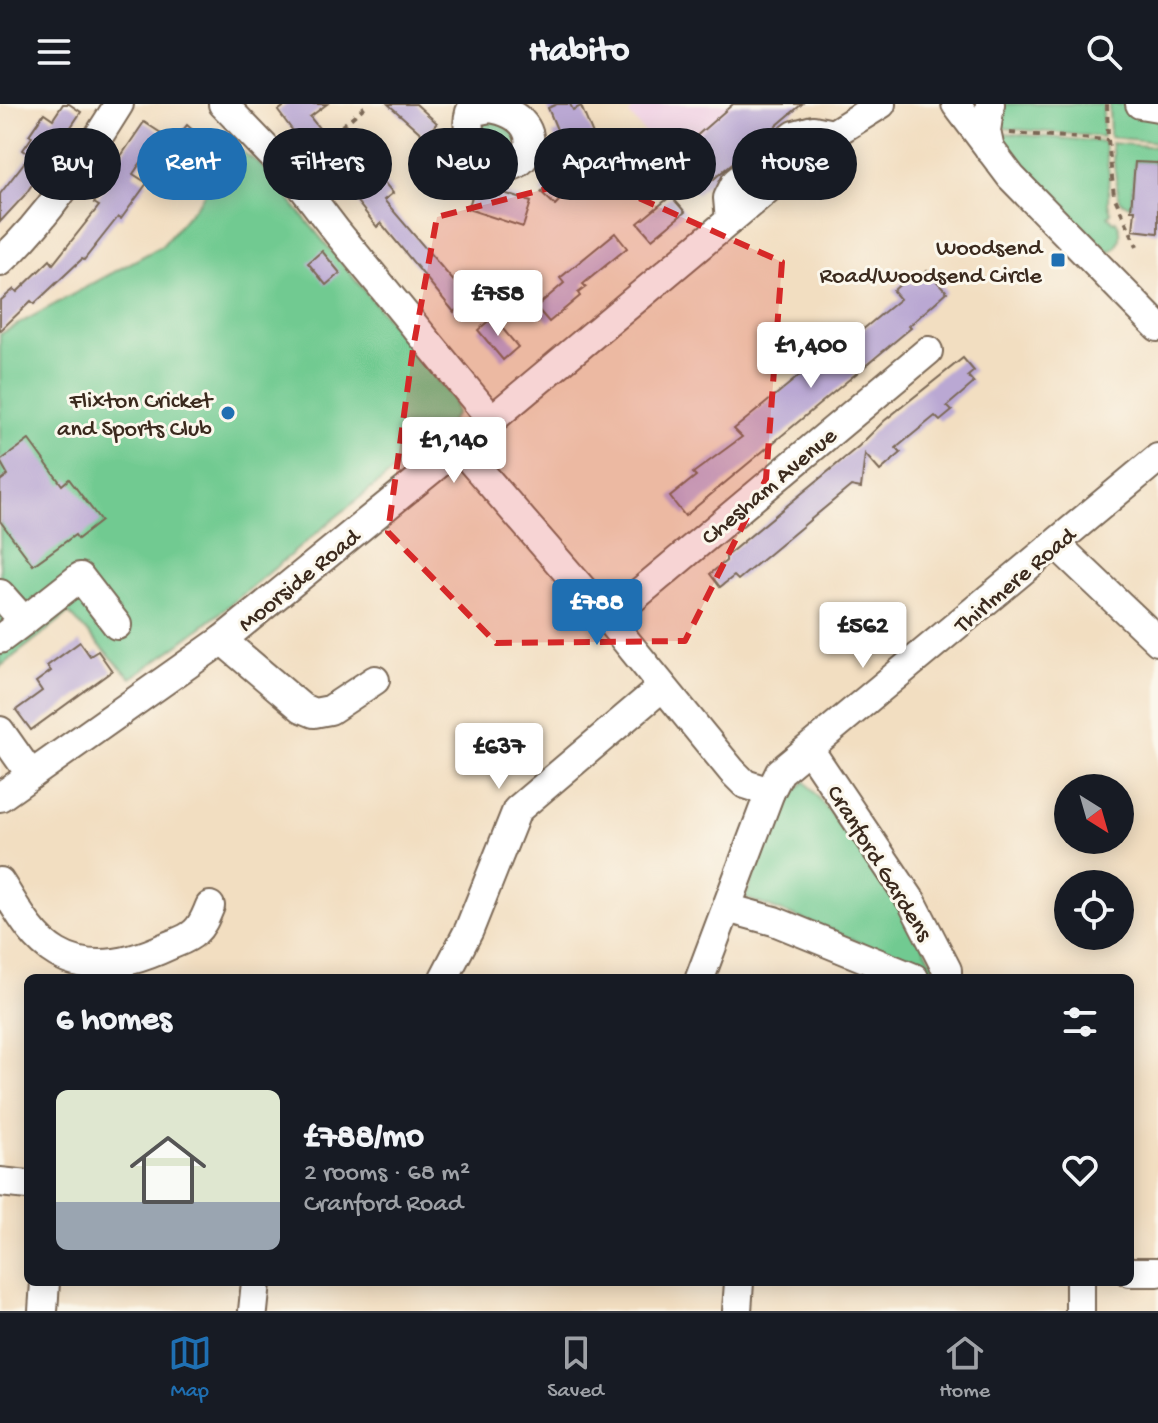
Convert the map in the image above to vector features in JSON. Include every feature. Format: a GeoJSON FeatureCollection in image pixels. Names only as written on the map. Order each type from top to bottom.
{"type":"FeatureCollection","features":[{"type":"Feature","properties":{"kind":"street"},"geometry":{"type":"LineString","coordinates":[[0,262],[33,229],[56,199],[119,104]]}},
{"type":"Feature","properties":{"kind":"street"},"geometry":{"type":"LineString","coordinates":[[223,104],[263,143]]}},
{"type":"Feature","properties":{"kind":"street"},"geometry":{"type":"LineString","coordinates":[[956,104],[988,129],[1011,177],[1158,327]]}},
{"type":"Feature","properties":{"kind":"street"},"geometry":{"type":"LineString","coordinates":[[1140,104],[1158,107]]}},
{"type":"Feature","properties":{"kind":"street","name":"Moorside Road"},"geometry":{"type":"LineString","coordinates":[[0,797],[222,640],[492,420],[833,134],[872,107]]}},
{"type":"Feature","properties":{"kind":"street"},"geometry":{"type":"LineString","coordinates":[[312,200],[492,420]]}},
{"type":"Feature","properties":{"kind":"street","name":"Chesham Avenue"},"geometry":{"type":"LineString","coordinates":[[608,619],[928,351]]}},
{"type":"Feature","properties":{"kind":"street"},"geometry":{"type":"LineString","coordinates":[[459,447],[608,619],[732,771],[745,784],[770,792]]}},
{"type":"Feature","properties":{"kind":"street","name":"Thirlmere Road"},"geometry":{"type":"LineString","coordinates":[[702,974],[780,772],[1158,458]]}},
{"type":"Feature","properties":{"kind":"street"},"geometry":{"type":"LineString","coordinates":[[1056,544],[1158,641]]}},
{"type":"Feature","properties":{"kind":"street"},"geometry":{"type":"LineString","coordinates":[[0,639],[80,577],[117,625]]}},
{"type":"Feature","properties":{"kind":"street"},"geometry":{"type":"LineString","coordinates":[[0,594],[24,621]]}},
{"type":"Feature","properties":{"kind":"street"},"geometry":{"type":"LineString","coordinates":[[222,640],[302,708],[314,713],[330,710],[375,680]]}},
{"type":"Feature","properties":{"kind":"street"},"geometry":{"type":"LineString","coordinates":[[446,974],[474,919],[517,810],[662,687]]}},
{"type":"Feature","properties":{"kind":"street"},"geometry":{"type":"LineString","coordinates":[[0,731],[31,775]]}},
{"type":"Feature","properties":{"kind":"street","name":"Cranford Gardens"},"geometry":{"type":"LineString","coordinates":[[809,749],[912,902],[947,974]]}},
{"type":"Feature","properties":{"kind":"street"},"geometry":{"type":"LineString","coordinates":[[0,882],[40,941],[58,954],[81,963],[108,965],[150,955],[192,935],[201,926],[210,906]]}},
{"type":"Feature","properties":{"kind":"street","name":"Cranford Gardens"},"geometry":{"type":"LineString","coordinates":[[727,908],[774,921],[904,974]]}},
{"type":"Feature","properties":{"kind":"street"},"geometry":{"type":"LineString","coordinates":[[0,1182],[24,1185]]}},
{"type":"Feature","properties":{"kind":"street"},"geometry":{"type":"LineString","coordinates":[[1134,1272],[1158,1272]]}},
{"type":"Feature","properties":{"kind":"street"},"geometry":{"type":"LineString","coordinates":[[43,1311],[45,1286]]}},
{"type":"Feature","properties":{"kind":"street"},"geometry":{"type":"LineString","coordinates":[[253,1311],[256,1286]]}},
{"type":"Feature","properties":{"kind":"street"},"geometry":{"type":"LineString","coordinates":[[737,1311],[739,1286]]}},
{"type":"Feature","properties":{"kind":"street"},"geometry":{"type":"LineString","coordinates":[[1080,1286],[1080,1311]]}},
{"type":"Feature","properties":{"kind":"path"},"geometry":{"type":"LineString","coordinates":[[339,128],[368,104]]}},
{"type":"Feature","properties":{"kind":"path"},"geometry":{"type":"LineString","coordinates":[[1107,104],[1114,196],[1137,246]]}},
{"type":"Feature","properties":{"kind":"path"},"geometry":{"type":"LineString","coordinates":[[988,129],[1108,140]]}},
{"type":"Feature","properties":{"kind":"highlighted area"},"geometry":{"type":"Polygon","coordinates":[[[592,177],[782,262],[766,479],[685,641],[496,643],[388,532],[413,349],[437,217],[592,177]]]}},
{"type":"Feature","properties":{"kind":"shaded area"},"geometry":{"type":"Polygon","coordinates":[[[638,104],[802,104],[774,128],[732,128],[732,163],[716,177],[716,128],[641,128],[629,114],[638,104]]]}},
{"type":"Feature","properties":{"kind":"green space"},"geometry":{"type":"Polygon","coordinates":[[[1003,104],[1103,104],[1103,137],[1002,128],[999,123],[1003,104]]]}},
{"type":"Feature","properties":{"kind":"green space"},"geometry":{"type":"Polygon","coordinates":[[[1109,104],[1130,104],[1158,111],[1158,142],[1110,137],[1109,104]]]}},
{"type":"Feature","properties":{"kind":"green space"},"geometry":{"type":"Polygon","coordinates":[[[490,115],[506,128],[483,128],[481,120],[490,115]]]}},
{"type":"Feature","properties":{"kind":"green space"},"geometry":{"type":"Polygon","coordinates":[[[1002,133],[1104,142],[1109,173],[1108,203],[1111,213],[1108,216],[1116,221],[1120,230],[1119,242],[1113,249],[1109,252],[1050,194],[1018,160],[1002,133]]]}},
{"type":"Feature","properties":{"kind":"green space"},"geometry":{"type":"Polygon","coordinates":[[[1111,143],[1158,147],[1158,163],[1135,162],[1131,207],[1120,201],[1111,143]]]}},
{"type":"Feature","properties":{"kind":"green space","name":"Flixton Cricket and Sports Club"},"geometry":{"type":"Polygon","coordinates":[[[247,155],[260,164],[263,168],[263,200],[290,200],[454,400],[456,414],[424,447],[247,591],[131,678],[69,613],[0,667],[0,334],[162,246],[200,201],[247,200],[247,155]]]}},
{"type":"Feature","properties":{"kind":"green space"},"geometry":{"type":"Polygon","coordinates":[[[805,781],[899,900],[934,966],[928,974],[834,931],[745,898],[777,821],[805,781]]]}},
{"type":"Feature","properties":{"kind":"building"},"geometry":{"type":"Polygon","coordinates":[[[63,104],[69,104],[81,112],[70,128],[34,128],[44,113],[53,119],[63,104]]]}},
{"type":"Feature","properties":{"kind":"building"},"geometry":{"type":"Polygon","coordinates":[[[287,104],[327,104],[310,117],[319,128],[291,128],[278,111],[287,104]]]}},
{"type":"Feature","properties":{"kind":"building"},"geometry":{"type":"Polygon","coordinates":[[[388,104],[416,104],[437,123],[433,128],[415,128],[388,104]]]}},
{"type":"Feature","properties":{"kind":"building"},"geometry":{"type":"Polygon","coordinates":[[[570,104],[573,110],[581,106],[590,128],[556,128],[548,108],[570,104]]]}},
{"type":"Feature","properties":{"kind":"building"},"geometry":{"type":"Polygon","coordinates":[[[733,104],[802,104],[774,128],[732,128],[732,163],[716,177],[716,128],[706,128],[733,104]]]}},
{"type":"Feature","properties":{"kind":"building"},"geometry":{"type":"Polygon","coordinates":[[[144,122],[153,128],[140,128],[144,122]]]}},
{"type":"Feature","properties":{"kind":"building"},"geometry":{"type":"Polygon","coordinates":[[[137,132],[137,168],[133,174],[137,177],[137,197],[84,260],[34,304],[31,301],[0,331],[0,301],[14,289],[17,292],[50,260],[53,264],[99,206],[94,203],[96,200],[121,200],[121,156],[137,132]]]}},
{"type":"Feature","properties":{"kind":"building"},"geometry":{"type":"Polygon","coordinates":[[[1135,162],[1158,163],[1158,233],[1133,230],[1135,210],[1131,210],[1135,162]]]}},
{"type":"Feature","properties":{"kind":"building"},"geometry":{"type":"Polygon","coordinates":[[[24,163],[24,196],[0,222],[0,194],[24,163]]]}},
{"type":"Feature","properties":{"kind":"building"},"geometry":{"type":"Polygon","coordinates":[[[518,198],[531,202],[523,227],[468,209],[471,200],[518,198]]]}},
{"type":"Feature","properties":{"kind":"building"},"geometry":{"type":"Polygon","coordinates":[[[356,200],[384,200],[469,299],[454,312],[381,223],[377,227],[356,200]]]}},
{"type":"Feature","properties":{"kind":"building"},"geometry":{"type":"Polygon","coordinates":[[[666,200],[674,200],[685,212],[652,239],[638,223],[666,200]]]}},
{"type":"Feature","properties":{"kind":"building"},"geometry":{"type":"Polygon","coordinates":[[[615,233],[627,248],[583,284],[586,287],[578,293],[580,296],[549,322],[536,307],[564,283],[560,278],[615,233]]]}},
{"type":"Feature","properties":{"kind":"building"},"geometry":{"type":"Polygon","coordinates":[[[322,251],[340,273],[326,285],[308,263],[322,251]]]}},
{"type":"Feature","properties":{"kind":"building"},"geometry":{"type":"Polygon","coordinates":[[[927,271],[947,292],[909,326],[911,328],[685,516],[670,497],[696,476],[693,473],[742,437],[734,429],[834,345],[839,349],[900,299],[893,291],[907,278],[913,284],[927,271]]]}},
{"type":"Feature","properties":{"kind":"building"},"geometry":{"type":"Polygon","coordinates":[[[493,317],[518,347],[503,360],[478,330],[493,317]]]}},
{"type":"Feature","properties":{"kind":"building"},"geometry":{"type":"Polygon","coordinates":[[[963,358],[974,371],[968,376],[974,383],[947,406],[952,411],[940,421],[935,416],[896,448],[901,453],[880,471],[865,454],[861,488],[851,486],[738,580],[734,576],[720,587],[710,574],[726,561],[726,556],[963,358]]]}},
{"type":"Feature","properties":{"kind":"building"},"geometry":{"type":"Polygon","coordinates":[[[29,440],[62,485],[69,479],[101,521],[78,539],[75,535],[33,565],[0,521],[0,481],[8,475],[0,461],[29,440]]]}},
{"type":"Feature","properties":{"kind":"building"},"geometry":{"type":"Polygon","coordinates":[[[80,642],[90,656],[98,651],[112,671],[31,730],[16,710],[42,691],[36,682],[51,671],[47,666],[80,642]]]}},
{"type":"Feature","properties":{"kind":"place","name":"Woodsend Road/Woodsend Circle"},"geometry":{"type":"Point","coordinates":[1058,260]}},
{"type":"Feature","properties":{"kind":"place","name":"Flixton Cricket and Sports Club"},"geometry":{"type":"Point","coordinates":[228,413]}}]}
